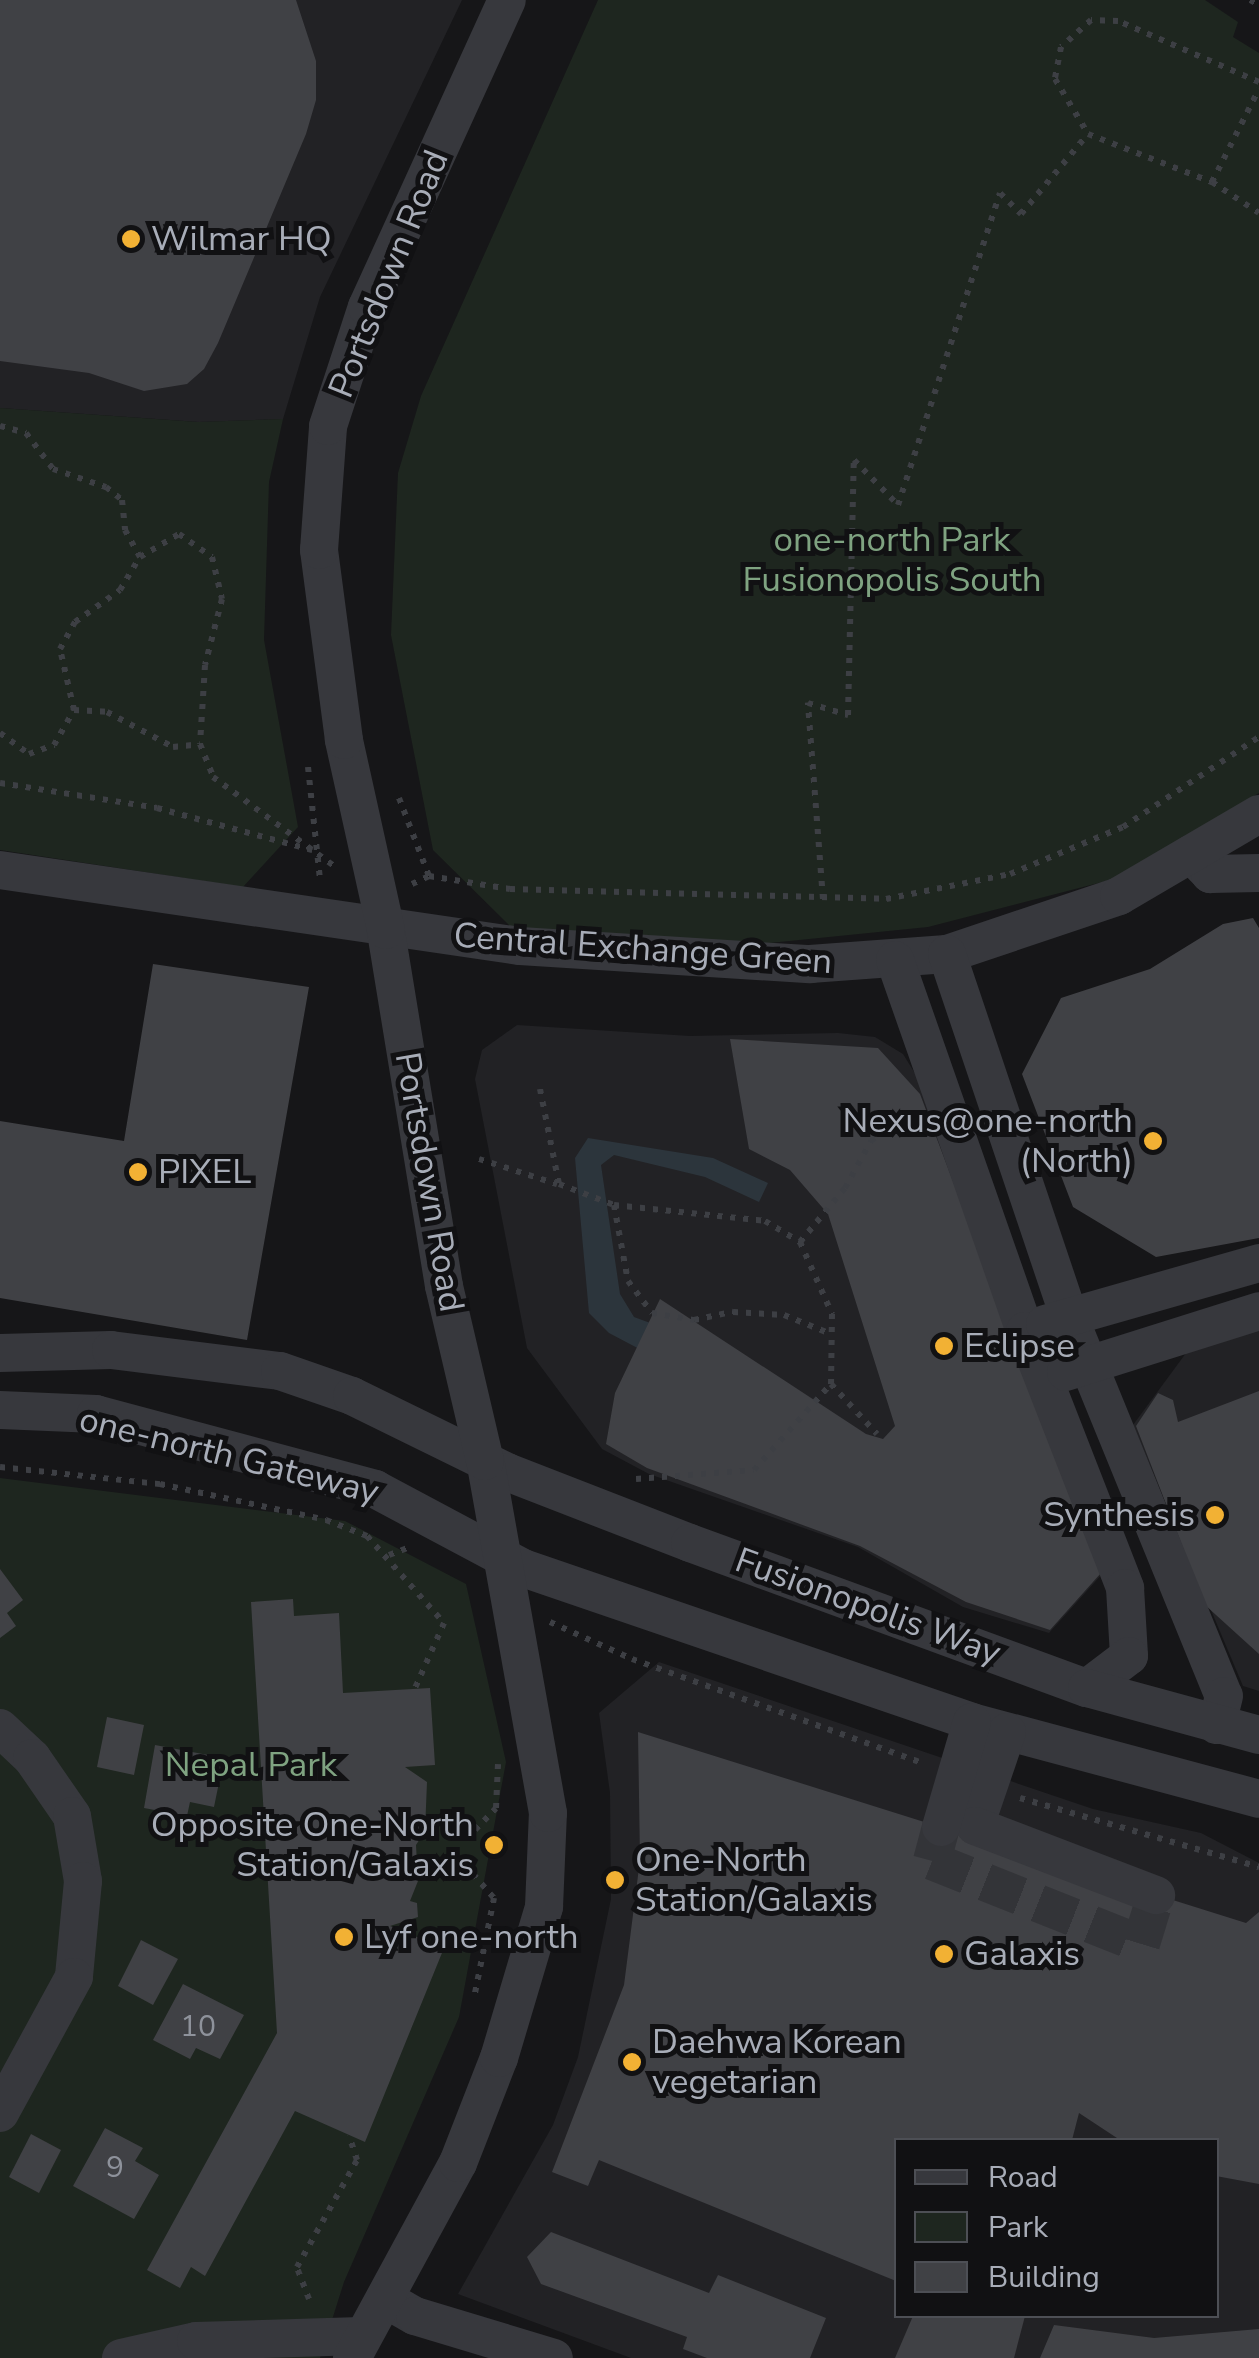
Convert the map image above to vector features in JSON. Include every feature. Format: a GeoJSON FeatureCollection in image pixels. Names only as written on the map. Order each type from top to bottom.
{"type":"FeatureCollection","features":[{"type":"Feature","properties":{"kind":"street","name":"Portsdown Road"},"geometry":{"type":"LineString","coordinates":[[356,2347],[387,2300],[465,2146],[499,2058],[544,1907],[548,1813],[503,1557],[444,1286],[386,930],[344,740],[319,550],[328,426],[367,307],[506,0]]}},
{"type":"Feature","properties":{"kind":"street","name":"Central Exchange Green"},"geometry":{"type":"LineString","coordinates":[[0,870],[386,930],[720,961],[895,960],[947,954],[1120,896],[1259,814]]}},
{"type":"Feature","properties":{"kind":"street"},"geometry":{"type":"LineString","coordinates":[[1191,854],[1210,874],[1259,873]]}},
{"type":"Feature","properties":{"kind":"street"},"geometry":{"type":"LineString","coordinates":[[947,954],[1069,1317],[1224,1696],[1217,1725]]}},
{"type":"Feature","properties":{"kind":"street"},"geometry":{"type":"LineString","coordinates":[[895,960],[1004,1275],[1125,1588],[1129,1656],[1087,1688]]}},
{"type":"Feature","properties":{"kind":"street"},"geometry":{"type":"LineString","coordinates":[[1025,1331],[1259,1263]]}},
{"type":"Feature","properties":{"kind":"street"},"geometry":{"type":"LineString","coordinates":[[1004,1275],[1000,1294],[1047,1420],[1061,1456],[1078,1469]]}},
{"type":"Feature","properties":{"kind":"street"},"geometry":{"type":"LineString","coordinates":[[1044,1382],[1087,1364],[1259,1311]]}},
{"type":"Feature","properties":{"kind":"street","name":"one-north Gateway"},"geometry":{"type":"LineString","coordinates":[[0,1353],[110,1350],[280,1371],[352,1396],[484,1461]]}},
{"type":"Feature","properties":{"kind":"street","name":"one-north Gateway"},"geometry":{"type":"LineString","coordinates":[[0,1410],[96,1414],[375,1489],[503,1557]]}},
{"type":"Feature","properties":{"kind":"street","name":"Fusionopolis Way"},"geometry":{"type":"LineString","coordinates":[[484,1461],[1087,1688],[1259,1735]]}},
{"type":"Feature","properties":{"kind":"street","name":"Fusionopolis Way"},"geometry":{"type":"LineString","coordinates":[[503,1557],[989,1727],[1259,1799]]}},
{"type":"Feature","properties":{"kind":"street"},"geometry":{"type":"LineString","coordinates":[[942,1827],[971,1781],[989,1727]]}},
{"type":"Feature","properties":{"kind":"street"},"geometry":{"type":"LineString","coordinates":[[0,1728],[32,1758],[72,1816],[83,1881],[74,1977],[0,2112]]}},
{"type":"Feature","properties":{"kind":"street"},"geometry":{"type":"LineString","coordinates":[[971,1781],[975,1826],[1156,1894]]}},
{"type":"Feature","properties":{"kind":"street"},"geometry":{"type":"LineString","coordinates":[[387,2300],[415,2316],[554,2358]]}},
{"type":"Feature","properties":{"kind":"street"},"geometry":{"type":"LineString","coordinates":[[120,2358],[196,2340],[298,2350],[356,2347]]}},
{"type":"Feature","properties":{"kind":"path"},"geometry":{"type":"LineString","coordinates":[[1250,0],[1259,5]]}},
{"type":"Feature","properties":{"kind":"path"},"geometry":{"type":"LineString","coordinates":[[1212,182],[1259,86],[1118,21],[1091,20],[1061,47],[1055,79],[1088,134],[1212,182],[1259,213]]}},
{"type":"Feature","properties":{"kind":"path"},"geometry":{"type":"LineString","coordinates":[[823,899],[808,703],[848,715],[854,460],[898,505],[1000,193],[1021,214],[1088,134]]}},
{"type":"Feature","properties":{"kind":"path"},"geometry":{"type":"LineString","coordinates":[[0,426],[26,433],[54,470],[106,486],[122,500],[125,530],[140,557]]}},
{"type":"Feature","properties":{"kind":"path"},"geometry":{"type":"LineString","coordinates":[[0,733],[29,754],[54,745],[74,710],[60,649],[76,622],[120,590],[140,557],[179,534],[212,557],[222,599],[205,665],[200,744],[214,777],[314,851],[157,808],[0,783]]}},
{"type":"Feature","properties":{"kind":"path"},"geometry":{"type":"LineString","coordinates":[[74,710],[107,712],[173,747],[200,744]]}},
{"type":"Feature","properties":{"kind":"path"},"geometry":{"type":"LineString","coordinates":[[398,793],[430,876],[510,889],[886,899],[1010,874],[1123,828],[1259,737]]}},
{"type":"Feature","properties":{"kind":"path"},"geometry":{"type":"LineString","coordinates":[[540,1089],[558,1184]]}},
{"type":"Feature","properties":{"kind":"path"},"geometry":{"type":"LineString","coordinates":[[800,1242],[845,1188],[871,1140],[924,1098]]}},
{"type":"Feature","properties":{"kind":"path"},"geometry":{"type":"LineString","coordinates":[[479,1159],[614,1205],[765,1221],[800,1242],[832,1314],[831,1384],[877,1434]]}},
{"type":"Feature","properties":{"kind":"path"},"geometry":{"type":"LineString","coordinates":[[614,1205],[628,1281],[652,1313],[694,1320],[733,1312],[784,1315],[831,1334]]}},
{"type":"Feature","properties":{"kind":"path"},"geometry":{"type":"LineString","coordinates":[[0,1466],[160,1484],[326,1520],[367,1536],[389,1554],[444,1622],[415,1688]]}},
{"type":"Feature","properties":{"kind":"path"},"geometry":{"type":"LineString","coordinates":[[389,1554],[416,1544]]}},
{"type":"Feature","properties":{"kind":"path"},"geometry":{"type":"LineString","coordinates":[[510,1606],[632,1659],[971,1781],[1259,1867]]}},
{"type":"Feature","properties":{"kind":"path"},"geometry":{"type":"LineString","coordinates":[[471,2012],[494,1898],[473,1874]]}},
{"type":"Feature","properties":{"kind":"path"},"geometry":{"type":"LineString","coordinates":[[309,2299],[297,2266],[357,2160],[349,2135]]}},
{"type":"Feature","properties":{"kind":"shaded area","name":"Wilmar HQ"},"geometry":{"type":"Polygon","coordinates":[[[0,0],[462,0],[320,297],[283,419],[199,422],[0,408],[0,0]]]}},
{"type":"Feature","properties":{"kind":"shaded area"},"geometry":{"type":"Polygon","coordinates":[[[517,1025],[690,1036],[838,1033],[875,1037],[903,1054],[924,1088],[1103,1573],[1049,1633],[963,1607],[858,1547],[649,1474],[602,1449],[527,1348],[475,1079],[482,1050],[517,1025]]]}},
{"type":"Feature","properties":{"kind":"shaded area"},"geometry":{"type":"Polygon","coordinates":[[[588,1138],[713,1158],[768,1183],[759,1202],[705,1177],[614,1155],[601,1165],[620,1294],[634,1317],[740,1356],[664,1362],[609,1333],[589,1313],[575,1158],[588,1138]]]}},
{"type":"Feature","properties":{"kind":"shaded area","name":"Synthesis"},"geometry":{"type":"Polygon","coordinates":[[[1259,1330],[1259,1691],[1243,1686],[1133,1425],[1189,1349],[1259,1330]]]}},
{"type":"Feature","properties":{"kind":"shaded area"},"geometry":{"type":"Polygon","coordinates":[[[659,1662],[1093,1809],[1201,1833],[1259,1863],[1259,2358],[631,2358],[458,2294],[553,2125],[578,2057],[611,1899],[610,1793],[599,1713],[659,1662]]]}},
{"type":"Feature","properties":{"kind":"green space","name":"one-north Park Fusionopolis South"},"geometry":{"type":"Polygon","coordinates":[[[598,0],[1205,0],[1238,22],[1233,37],[1259,53],[1259,793],[1114,879],[928,927],[759,944],[513,929],[433,850],[391,635],[398,473],[421,396],[598,0]]]}},
{"type":"Feature","properties":{"kind":"green space"},"geometry":{"type":"Polygon","coordinates":[[[0,408],[198,422],[283,419],[269,482],[264,640],[298,827],[243,887],[0,850],[0,408]]]}},
{"type":"Feature","properties":{"kind":"green space","name":"Nepal Park"},"geometry":{"type":"Polygon","coordinates":[[[0,1478],[345,1521],[466,1584],[506,1762],[459,2017],[344,2282],[320,2358],[0,2358],[0,1478]]]}},
{"type":"Feature","properties":{"kind":"building","name":"Wilmar HQ"},"geometry":{"type":"Polygon","coordinates":[[[0,0],[296,0],[316,61],[316,100],[306,134],[218,343],[204,369],[187,384],[144,391],[89,373],[0,361],[0,0]]]}},
{"type":"Feature","properties":{"kind":"building","name":"Nexus@one-north (North)"},"geometry":{"type":"Polygon","coordinates":[[[1253,918],[1259,928],[1259,1238],[1156,1257],[1073,1207],[1022,1074],[1061,998],[1150,969],[1223,924],[1253,918]]]}},
{"type":"Feature","properties":{"kind":"building","name":"PIXEL"},"geometry":{"type":"Polygon","coordinates":[[[153,964],[309,987],[247,1340],[0,1298],[0,1121],[124,1141],[153,964]]]}},
{"type":"Feature","properties":{"kind":"building","name":"Eclipse"},"geometry":{"type":"Polygon","coordinates":[[[730,1039],[878,1048],[920,1094],[1101,1573],[1050,1630],[966,1602],[860,1546],[647,1468],[606,1444],[615,1393],[660,1299],[866,1434],[883,1439],[895,1426],[828,1214],[790,1170],[749,1149],[730,1039]]]}},
{"type":"Feature","properties":{"kind":"building","name":"Synthesis"},"geometry":{"type":"Polygon","coordinates":[[[1259,1391],[1259,1654],[1205,1605],[1136,1426],[1158,1393],[1173,1400],[1178,1422],[1259,1391]]]}},
{"type":"Feature","properties":{"kind":"building"},"geometry":{"type":"Polygon","coordinates":[[[0,1569],[23,1600],[7,1613],[16,1626],[0,1638],[0,1569]]]}},
{"type":"Feature","properties":{"kind":"building","name":"Lyf one-north"},"geometry":{"type":"Polygon","coordinates":[[[293,1599],[294,1616],[339,1613],[343,1693],[430,1688],[435,1765],[405,1767],[427,1782],[425,1831],[416,1845],[418,1881],[410,1901],[417,1903],[418,1917],[390,1926],[444,1948],[365,2142],[295,2111],[205,2276],[191,2267],[180,2288],[147,2270],[277,2033],[251,1602],[293,1599]]]}},
{"type":"Feature","properties":{"kind":"building"},"geometry":{"type":"Polygon","coordinates":[[[107,1717],[144,1725],[134,1775],[97,1767],[107,1717]]]}},
{"type":"Feature","properties":{"kind":"building","name":"Galaxis"},"geometry":{"type":"Polygon","coordinates":[[[638,1732],[1246,1923],[1259,1912],[1259,2184],[1219,2177],[1219,2138],[1117,2138],[1079,2113],[1073,2138],[894,2138],[894,2280],[599,2160],[588,2186],[552,2172],[624,1985],[640,1860],[638,1732]]]}},
{"type":"Feature","properties":{"kind":"building"},"geometry":{"type":"Polygon","coordinates":[[[155,1745],[224,1758],[214,1807],[190,1802],[187,1816],[144,1808],[155,1745]]]}},
{"type":"Feature","properties":{"kind":"building"},"geometry":{"type":"Polygon","coordinates":[[[141,1940],[178,1959],[153,2005],[118,1986],[141,1940]]]}},
{"type":"Feature","properties":{"kind":"building"},"geometry":{"type":"Polygon","coordinates":[[[183,1984],[244,2015],[220,2059],[196,2048],[190,2059],[153,2040],[183,1984]]]}},
{"type":"Feature","properties":{"kind":"building"},"geometry":{"type":"Polygon","coordinates":[[[105,2128],[143,2148],[135,2161],[159,2175],[134,2219],[73,2186],[105,2128]]]}},
{"type":"Feature","properties":{"kind":"building"},"geometry":{"type":"Polygon","coordinates":[[[31,2134],[61,2150],[39,2193],[9,2177],[31,2134]]]}},
{"type":"Feature","properties":{"kind":"building"},"geometry":{"type":"Polygon","coordinates":[[[551,2232],[709,2293],[718,2275],[826,2318],[810,2358],[707,2358],[683,2349],[687,2337],[541,2284],[527,2257],[551,2232]]]}},
{"type":"Feature","properties":{"kind":"building"},"geometry":{"type":"Polygon","coordinates":[[[912,2318],[1024,2318],[1014,2358],[895,2358],[912,2318]]]}},
{"type":"Feature","properties":{"kind":"building"},"geometry":{"type":"Polygon","coordinates":[[[1054,2325],[1154,2338],[1259,2329],[1259,2358],[1040,2358],[1054,2325]]]}},
{"type":"Feature","properties":{"kind":"tunnel"},"geometry":{"type":"LineString","coordinates":[[941,1827],[932,1861],[1141,1944],[1156,1895]]}},
{"type":"Feature","properties":{"kind":"place","name":"Wilmar HQ"},"geometry":{"type":"Point","coordinates":[131,239]}},
{"type":"Feature","properties":{"kind":"place","name":"Nexus@one-north (North)"},"geometry":{"type":"Point","coordinates":[1153,1141]}},
{"type":"Feature","properties":{"kind":"place","name":"PIXEL"},"geometry":{"type":"Point","coordinates":[138,1172]}},
{"type":"Feature","properties":{"kind":"place","name":"Eclipse"},"geometry":{"type":"Point","coordinates":[944,1346]}},
{"type":"Feature","properties":{"kind":"place","name":"Synthesis"},"geometry":{"type":"Point","coordinates":[1215,1515]}},
{"type":"Feature","properties":{"kind":"place","name":"Opposite One-North Station/Galaxis"},"geometry":{"type":"Point","coordinates":[494,1845]}},
{"type":"Feature","properties":{"kind":"place","name":"One-North Station/Galaxis"},"geometry":{"type":"Point","coordinates":[615,1880]}},
{"type":"Feature","properties":{"kind":"place","name":"Lyf one-north"},"geometry":{"type":"Point","coordinates":[344,1937]}},
{"type":"Feature","properties":{"kind":"place","name":"Galaxis"},"geometry":{"type":"Point","coordinates":[944,1954]}},
{"type":"Feature","properties":{"kind":"place","name":"Daehwa Korean vegetarian"},"geometry":{"type":"Point","coordinates":[632,2062]}}]}
